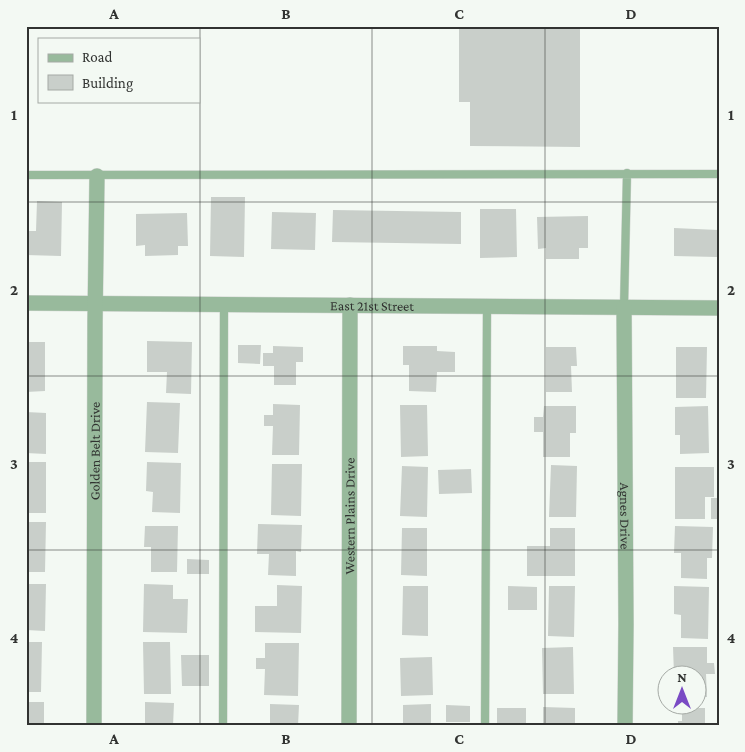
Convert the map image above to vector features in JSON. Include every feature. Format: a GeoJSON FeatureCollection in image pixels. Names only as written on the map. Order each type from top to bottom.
{"type":"FeatureCollection","features":[{"type":"Feature","properties":{"kind":"street","name":"Golden Belt Drive"},"geometry":{"type":"LineString","coordinates":[[94,726],[97,176]]}},
{"type":"Feature","properties":{"kind":"street","name":"East 21st Street"},"geometry":{"type":"LineString","coordinates":[[26,303],[719,308]]}},
{"type":"Feature","properties":{"kind":"street","name":"Western Plains Drive"},"geometry":{"type":"LineString","coordinates":[[349,726],[350,306]]}},
{"type":"Feature","properties":{"kind":"street","name":"Agnes Drive"},"geometry":{"type":"LineString","coordinates":[[624,307],[626,726]]}},
{"type":"Feature","properties":{"kind":"lane"},"geometry":{"type":"LineString","coordinates":[[624,307],[627,173]]}},
{"type":"Feature","properties":{"kind":"lane"},"geometry":{"type":"LineString","coordinates":[[26,175],[719,174]]}},
{"type":"Feature","properties":{"kind":"lane"},"geometry":{"type":"LineString","coordinates":[[223,726],[224,304]]}},
{"type":"Feature","properties":{"kind":"lane"},"geometry":{"type":"LineString","coordinates":[[485,726],[487,306]]}},
{"type":"Feature","properties":{"kind":"building"},"geometry":{"type":"Polygon","coordinates":[[[459,28],[580,28],[580,147],[470,146],[470,102],[459,102],[459,28]]]}},
{"type":"Feature","properties":{"kind":"building"},"geometry":{"type":"Polygon","coordinates":[[[211,197],[245,197],[244,257],[210,256],[211,197]]]}},
{"type":"Feature","properties":{"kind":"building"},"geometry":{"type":"Polygon","coordinates":[[[37,201],[62,202],[61,256],[26,255],[26,231],[36,231],[37,201]]]}},
{"type":"Feature","properties":{"kind":"building"},"geometry":{"type":"Polygon","coordinates":[[[480,209],[516,209],[517,257],[480,258],[480,209]]]}},
{"type":"Feature","properties":{"kind":"building"},"geometry":{"type":"Polygon","coordinates":[[[333,210],[461,212],[461,244],[332,242],[333,210]]]}},
{"type":"Feature","properties":{"kind":"building"},"geometry":{"type":"Polygon","coordinates":[[[272,212],[316,213],[315,250],[271,249],[272,212]]]}},
{"type":"Feature","properties":{"kind":"building"},"geometry":{"type":"Polygon","coordinates":[[[187,213],[188,246],[178,246],[178,255],[145,256],[145,245],[136,246],[136,214],[187,213]]]}},
{"type":"Feature","properties":{"kind":"building"},"geometry":{"type":"Polygon","coordinates":[[[588,216],[588,248],[579,248],[579,259],[546,259],[546,248],[538,249],[537,217],[588,216]]]}},
{"type":"Feature","properties":{"kind":"building"},"geometry":{"type":"Polygon","coordinates":[[[674,228],[718,230],[717,257],[674,256],[674,228]]]}},
{"type":"Feature","properties":{"kind":"building"},"geometry":{"type":"Polygon","coordinates":[[[147,341],[192,342],[191,394],[166,393],[167,372],[147,372],[147,341]]]}},
{"type":"Feature","properties":{"kind":"building"},"geometry":{"type":"Polygon","coordinates":[[[26,342],[45,342],[45,391],[26,392],[26,342]]]}},
{"type":"Feature","properties":{"kind":"building"},"geometry":{"type":"Polygon","coordinates":[[[238,345],[261,345],[260,364],[238,363],[238,345]]]}},
{"type":"Feature","properties":{"kind":"building"},"geometry":{"type":"Polygon","coordinates":[[[273,346],[303,347],[303,362],[296,362],[296,385],[274,385],[274,366],[263,366],[263,353],[273,353],[273,346]]]}},
{"type":"Feature","properties":{"kind":"building"},"geometry":{"type":"Polygon","coordinates":[[[403,346],[437,346],[437,351],[455,352],[455,372],[437,372],[436,392],[409,391],[409,365],[403,365],[403,346]]]}},
{"type":"Feature","properties":{"kind":"building"},"geometry":{"type":"Polygon","coordinates":[[[546,347],[576,347],[577,366],[571,366],[572,392],[546,392],[546,347]]]}},
{"type":"Feature","properties":{"kind":"building"},"geometry":{"type":"Polygon","coordinates":[[[676,347],[707,347],[706,398],[676,398],[676,347]]]}},
{"type":"Feature","properties":{"kind":"building"},"geometry":{"type":"Polygon","coordinates":[[[147,402],[180,403],[178,453],[145,452],[147,402]]]}},
{"type":"Feature","properties":{"kind":"building"},"geometry":{"type":"Polygon","coordinates":[[[273,404],[300,405],[299,455],[272,455],[273,426],[264,426],[264,415],[273,415],[273,404]]]}},
{"type":"Feature","properties":{"kind":"building"},"geometry":{"type":"Polygon","coordinates":[[[400,405],[427,405],[428,456],[401,457],[400,405]]]}},
{"type":"Feature","properties":{"kind":"building"},"geometry":{"type":"Polygon","coordinates":[[[544,406],[576,406],[576,433],[570,433],[570,457],[543,457],[543,432],[534,432],[534,417],[543,417],[544,406]]]}},
{"type":"Feature","properties":{"kind":"building"},"geometry":{"type":"Polygon","coordinates":[[[708,406],[709,453],[680,454],[680,435],[675,435],[675,407],[708,406]]]}},
{"type":"Feature","properties":{"kind":"building"},"geometry":{"type":"Polygon","coordinates":[[[26,412],[46,413],[46,454],[26,453],[26,412]]]}},
{"type":"Feature","properties":{"kind":"building"},"geometry":{"type":"Polygon","coordinates":[[[26,462],[46,462],[46,513],[26,513],[26,462]]]}},
{"type":"Feature","properties":{"kind":"building"},"geometry":{"type":"Polygon","coordinates":[[[147,462],[181,463],[180,513],[152,512],[153,492],[146,491],[147,462]]]}},
{"type":"Feature","properties":{"kind":"building"},"geometry":{"type":"Polygon","coordinates":[[[272,464],[302,464],[301,516],[271,515],[272,464]]]}},
{"type":"Feature","properties":{"kind":"building"},"geometry":{"type":"Polygon","coordinates":[[[551,465],[577,466],[576,517],[549,517],[551,465]]]}},
{"type":"Feature","properties":{"kind":"building"},"geometry":{"type":"Polygon","coordinates":[[[402,466],[428,467],[427,517],[400,516],[402,466]]]}},
{"type":"Feature","properties":{"kind":"building"},"geometry":{"type":"Polygon","coordinates":[[[675,467],[714,467],[714,497],[705,497],[705,519],[675,519],[675,467]]]}},
{"type":"Feature","properties":{"kind":"building"},"geometry":{"type":"Polygon","coordinates":[[[471,469],[472,493],[439,494],[438,470],[471,469]]]}},
{"type":"Feature","properties":{"kind":"building"},"geometry":{"type":"Polygon","coordinates":[[[711,498],[719,498],[719,519],[711,519],[711,498]]]}},
{"type":"Feature","properties":{"kind":"building"},"geometry":{"type":"Polygon","coordinates":[[[26,522],[46,522],[45,572],[26,572],[26,522]]]}},
{"type":"Feature","properties":{"kind":"building"},"geometry":{"type":"Polygon","coordinates":[[[258,524],[302,525],[301,552],[296,551],[296,576],[268,575],[269,554],[257,554],[258,524]]]}},
{"type":"Feature","properties":{"kind":"building"},"geometry":{"type":"Polygon","coordinates":[[[145,526],[178,526],[177,572],[151,572],[151,547],[144,547],[145,526]]]}},
{"type":"Feature","properties":{"kind":"building"},"geometry":{"type":"Polygon","coordinates":[[[675,526],[713,527],[712,558],[707,558],[707,579],[681,578],[681,553],[674,553],[675,526]]]}},
{"type":"Feature","properties":{"kind":"building"},"geometry":{"type":"Polygon","coordinates":[[[402,528],[427,528],[427,576],[401,575],[402,528]]]}},
{"type":"Feature","properties":{"kind":"building"},"geometry":{"type":"Polygon","coordinates":[[[550,528],[575,528],[575,576],[527,576],[527,546],[550,546],[550,528]]]}},
{"type":"Feature","properties":{"kind":"building"},"geometry":{"type":"Polygon","coordinates":[[[187,559],[209,560],[209,574],[187,574],[187,559]]]}},
{"type":"Feature","properties":{"kind":"building"},"geometry":{"type":"Polygon","coordinates":[[[26,584],[46,584],[45,631],[26,630],[26,584]]]}},
{"type":"Feature","properties":{"kind":"building"},"geometry":{"type":"Polygon","coordinates":[[[144,584],[173,585],[173,599],[188,599],[187,633],[143,632],[144,584]]]}},
{"type":"Feature","properties":{"kind":"building"},"geometry":{"type":"Polygon","coordinates":[[[277,585],[302,586],[301,633],[255,632],[255,606],[277,606],[277,585]]]}},
{"type":"Feature","properties":{"kind":"building"},"geometry":{"type":"Polygon","coordinates":[[[403,586],[428,586],[428,636],[402,635],[403,586]]]}},
{"type":"Feature","properties":{"kind":"building"},"geometry":{"type":"Polygon","coordinates":[[[508,586],[537,587],[537,610],[508,610],[508,586]]]}},
{"type":"Feature","properties":{"kind":"building"},"geometry":{"type":"Polygon","coordinates":[[[549,586],[575,586],[574,637],[548,636],[549,586]]]}},
{"type":"Feature","properties":{"kind":"building"},"geometry":{"type":"Polygon","coordinates":[[[674,586],[709,587],[708,639],[681,638],[681,615],[674,614],[674,586]]]}},
{"type":"Feature","properties":{"kind":"building"},"geometry":{"type":"Polygon","coordinates":[[[26,642],[42,642],[41,692],[26,692],[26,642]]]}},
{"type":"Feature","properties":{"kind":"building"},"geometry":{"type":"Polygon","coordinates":[[[143,642],[170,642],[171,694],[144,694],[143,642]]]}},
{"type":"Feature","properties":{"kind":"building"},"geometry":{"type":"Polygon","coordinates":[[[265,643],[299,643],[298,696],[264,695],[265,669],[256,669],[256,658],[265,658],[265,643]]]}},
{"type":"Feature","properties":{"kind":"building"},"geometry":{"type":"Polygon","coordinates":[[[573,647],[574,694],[543,694],[542,648],[573,647]]]}},
{"type":"Feature","properties":{"kind":"building"},"geometry":{"type":"Polygon","coordinates":[[[673,647],[707,647],[707,663],[714,663],[715,674],[708,674],[708,664],[674,664],[673,647]]]}},
{"type":"Feature","properties":{"kind":"building"},"geometry":{"type":"Polygon","coordinates":[[[181,655],[209,655],[209,686],[182,686],[181,655]]]}},
{"type":"Feature","properties":{"kind":"building"},"geometry":{"type":"Polygon","coordinates":[[[432,657],[433,695],[401,696],[400,658],[432,657]]]}},
{"type":"Feature","properties":{"kind":"building"},"geometry":{"type":"Polygon","coordinates":[[[26,702],[44,702],[44,726],[26,726],[26,702]]]}},
{"type":"Feature","properties":{"kind":"building"},"geometry":{"type":"Polygon","coordinates":[[[145,702],[174,703],[173,726],[145,726],[145,702]]]}},
{"type":"Feature","properties":{"kind":"building"},"geometry":{"type":"Polygon","coordinates":[[[270,704],[299,705],[298,726],[270,726],[270,704]]]}},
{"type":"Feature","properties":{"kind":"building"},"geometry":{"type":"Polygon","coordinates":[[[431,704],[431,726],[403,726],[403,705],[431,704]]]}},
{"type":"Feature","properties":{"kind":"building"},"geometry":{"type":"Polygon","coordinates":[[[446,705],[470,706],[470,722],[446,722],[446,705]]]}},
{"type":"Feature","properties":{"kind":"building"},"geometry":{"type":"Polygon","coordinates":[[[543,707],[575,708],[575,726],[543,726],[543,707]]]}},
{"type":"Feature","properties":{"kind":"building"},"geometry":{"type":"Polygon","coordinates":[[[497,708],[526,708],[526,726],[497,726],[497,708]]]}},
{"type":"Feature","properties":{"kind":"building"},"geometry":{"type":"Polygon","coordinates":[[[682,714],[705,714],[705,726],[678,726],[678,721],[682,721],[682,714]]]}}]}
